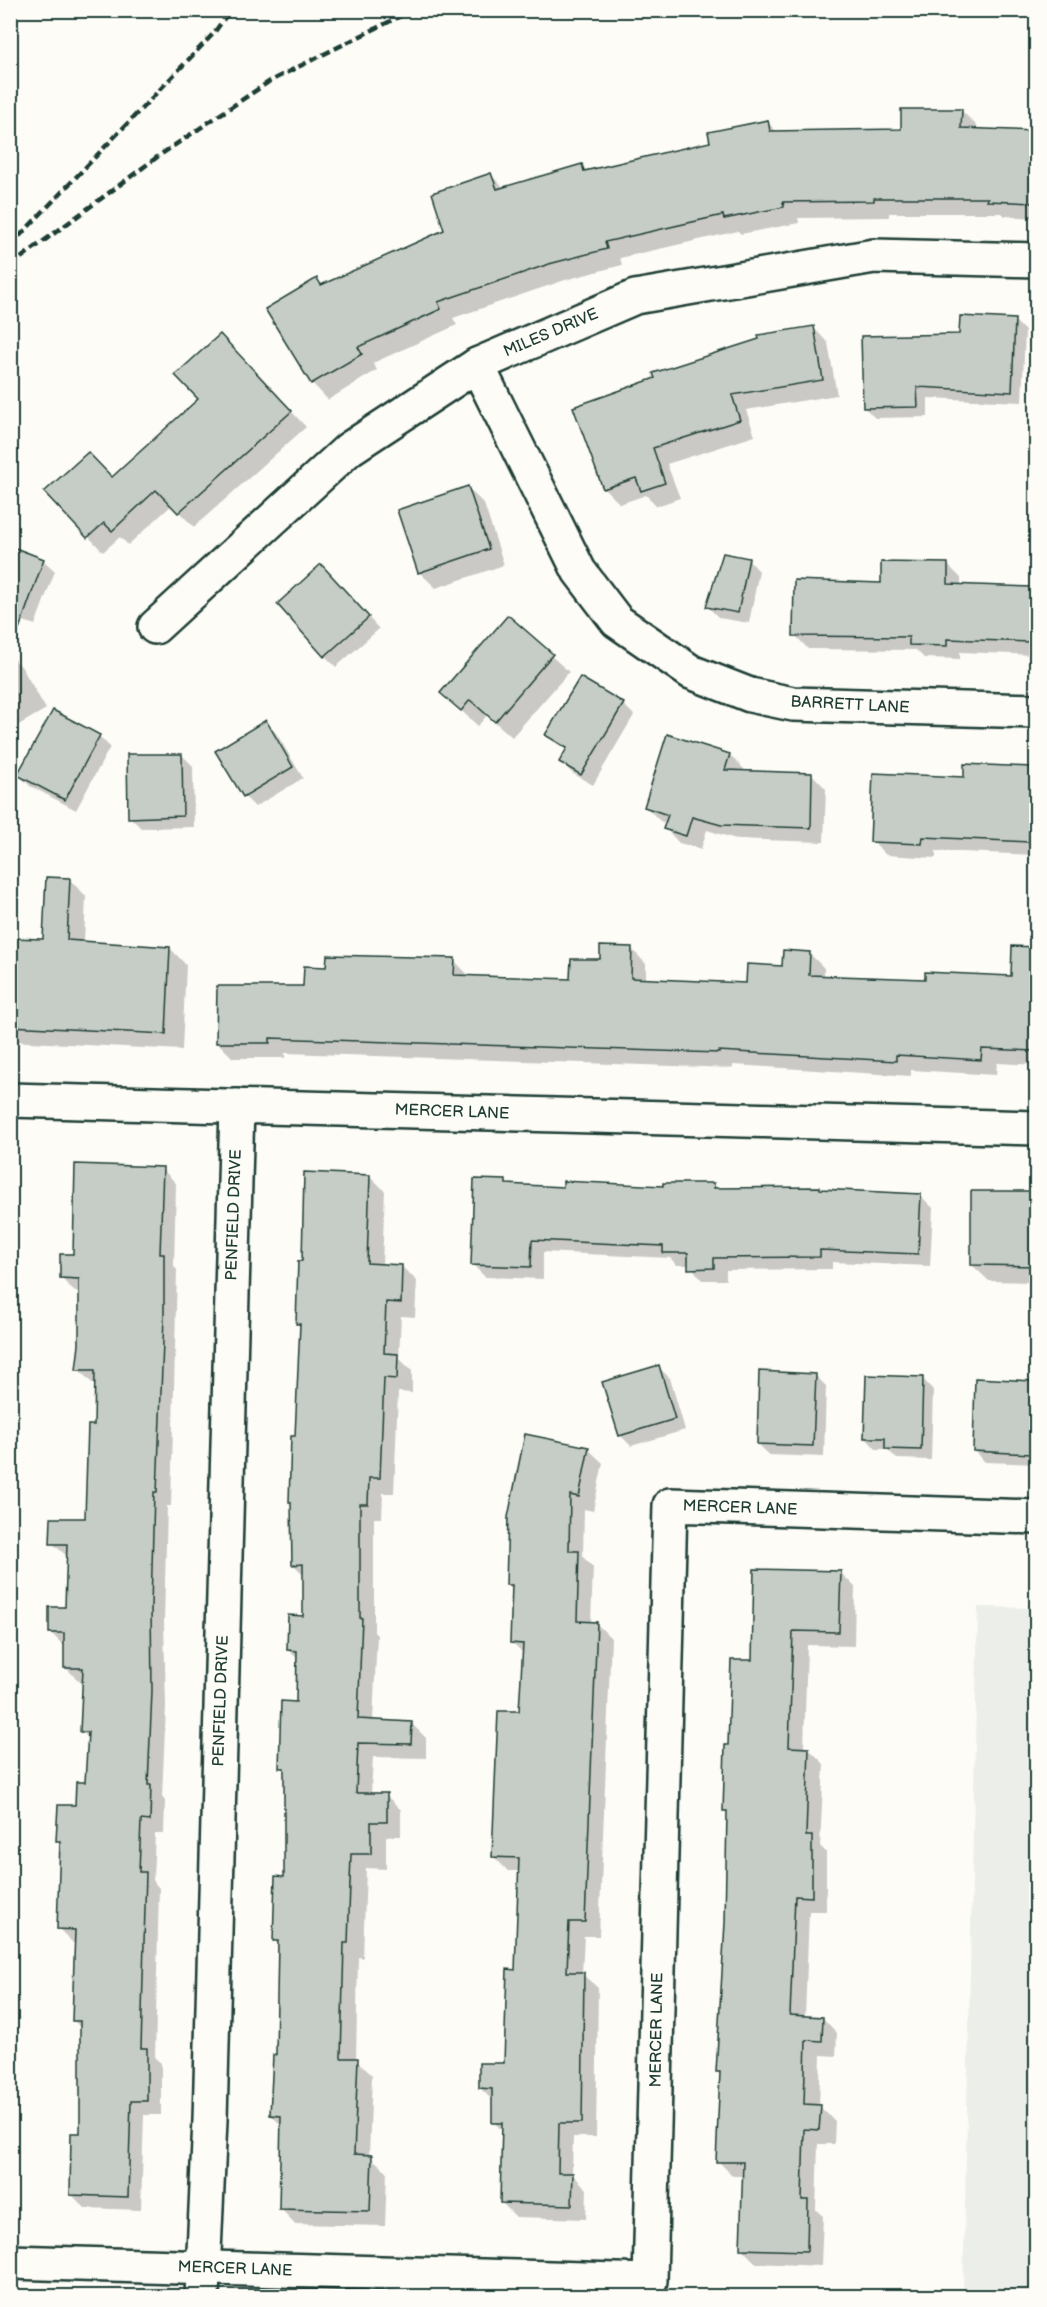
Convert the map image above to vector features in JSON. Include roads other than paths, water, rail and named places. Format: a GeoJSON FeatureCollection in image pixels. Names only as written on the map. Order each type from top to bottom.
{"type":"FeatureCollection","features":[{"type":"Feature","properties":{"kind":"street","name":"MILES DRIVE"},"geometry":{"type":"LineString","coordinates":[[155,627],[349,449],[477,365],[635,297],[874,256],[1036,260]]}},
{"type":"Feature","properties":{"kind":"street","name":"BARRETT LANE"},"geometry":{"type":"LineString","coordinates":[[477,365],[579,571],[617,621],[691,672],[750,694],[793,704],[1036,711]]}},
{"type":"Feature","properties":{"kind":"street","name":"MERCER LANE"},"geometry":{"type":"LineString","coordinates":[[10,1100],[1036,1128]]}},
{"type":"Feature","properties":{"kind":"street","name":"PENFIELD DRIVE"},"geometry":{"type":"LineString","coordinates":[[202,2282],[210,2120],[237,1106]]}},
{"type":"Feature","properties":{"kind":"street","name":"MERCER LANE"},"geometry":{"type":"LineString","coordinates":[[10,2262],[202,2282],[650,2281],[670,1505],[1036,1517]]}},
{"type":"Feature","properties":{"kind":"railway"},"geometry":{"type":"LineString","coordinates":[[10,246],[214,33],[230,10]]}},
{"type":"Feature","properties":{"kind":"railway"},"geometry":{"type":"LineString","coordinates":[[10,266],[160,155],[270,81],[413,10]]}}]}
